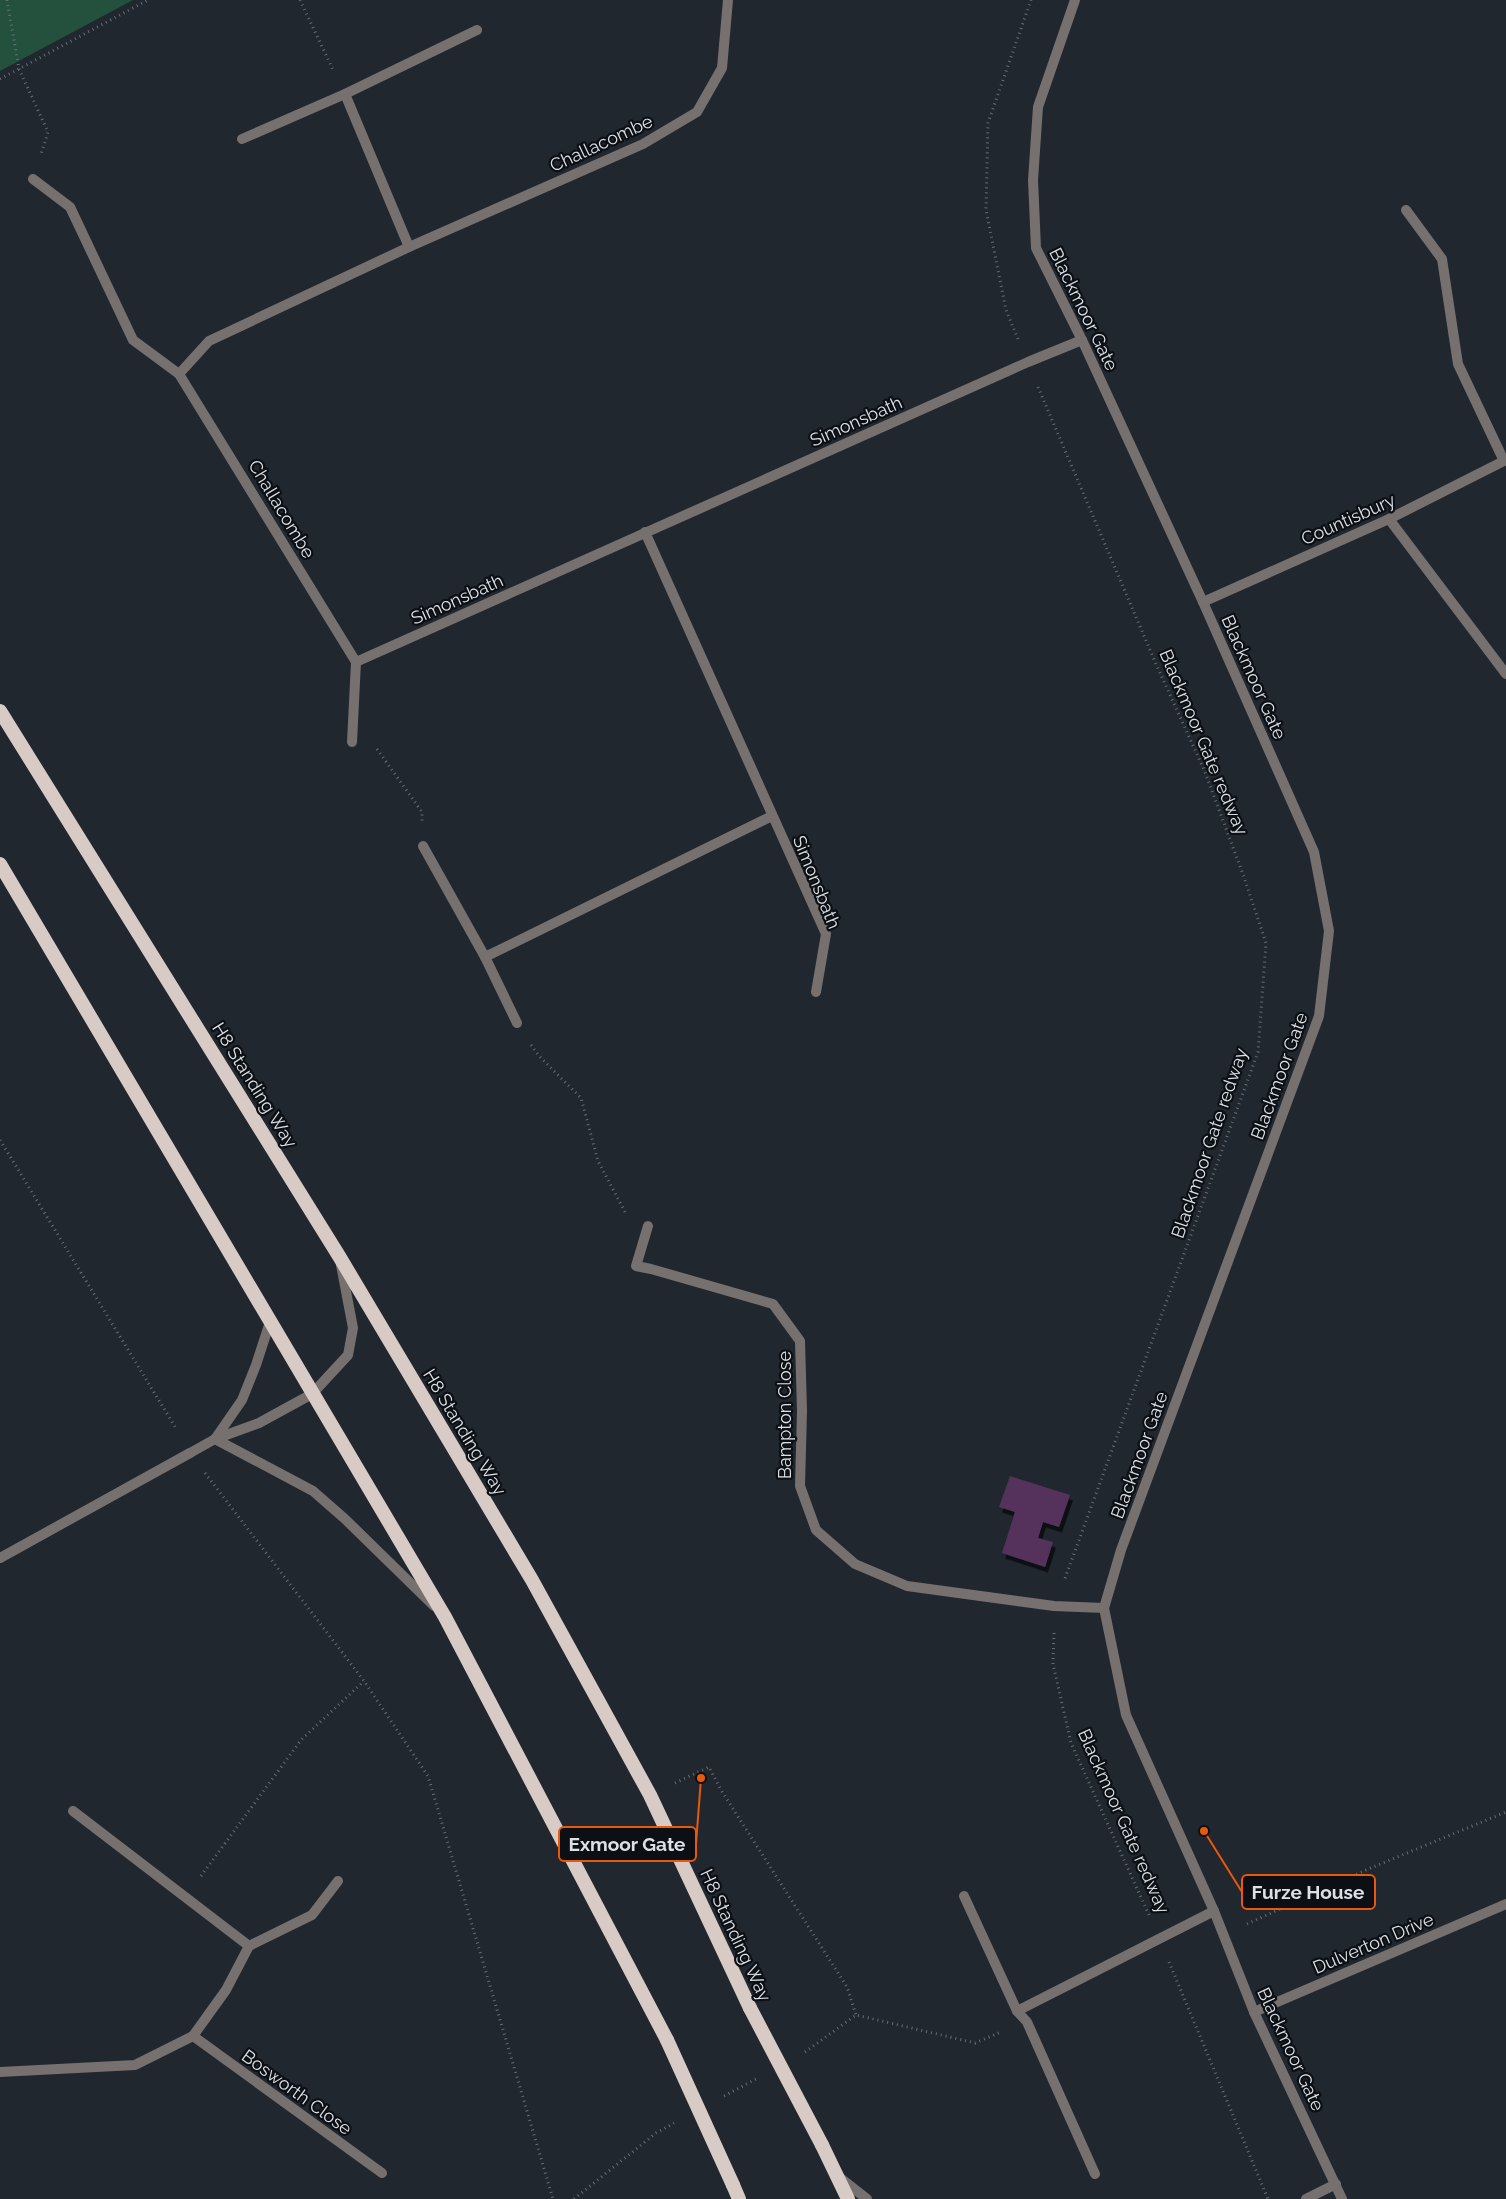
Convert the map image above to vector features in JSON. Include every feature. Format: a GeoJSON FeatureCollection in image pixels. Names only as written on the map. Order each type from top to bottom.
{"type":"FeatureCollection","features":[{"type":"Feature","properties":{"kind":"highway","name":"H8 Standing Way"},"geometry":{"type":"LineString","coordinates":[[0,711],[339,1256],[532,1580],[650,1795],[750,2008],[822,2145],[848,2199]]}},
{"type":"Feature","properties":{"kind":"highway"},"geometry":{"type":"LineString","coordinates":[[0,864],[445,1617],[667,2040],[739,2199]]}},
{"type":"Feature","properties":{"kind":"street","name":"Challacombe"},"geometry":{"type":"LineString","coordinates":[[179,374],[209,341],[409,247],[643,144],[697,112],[722,68],[728,0]]}},
{"type":"Feature","properties":{"kind":"street","name":"Blackmoor Gate"},"geometry":{"type":"LineString","coordinates":[[1075,0],[1038,107],[1033,180],[1036,248],[1082,340],[1203,602],[1314,852],[1329,931],[1319,1016],[1121,1550],[1104,1608],[1126,1715],[1214,1911],[1254,2012],[1342,2199]]}},
{"type":"Feature","properties":{"kind":"street"},"geometry":{"type":"LineString","coordinates":[[242,139],[345,94],[477,30]]}},
{"type":"Feature","properties":{"kind":"street"},"geometry":{"type":"LineString","coordinates":[[345,94],[409,247]]}},
{"type":"Feature","properties":{"kind":"street","name":"Challacombe"},"geometry":{"type":"LineString","coordinates":[[33,179],[70,207],[133,340],[179,374],[356,662]]}},
{"type":"Feature","properties":{"kind":"street","name":"Countisbury"},"geometry":{"type":"LineString","coordinates":[[1203,602],[1389,519],[1505,460],[1458,364],[1442,259],[1406,210]]}},
{"type":"Feature","properties":{"kind":"street","name":"Simonsbath"},"geometry":{"type":"LineString","coordinates":[[356,662],[1028,362],[1082,340]]}},
{"type":"Feature","properties":{"kind":"street"},"geometry":{"type":"LineString","coordinates":[[1389,519],[1506,674]]}},
{"type":"Feature","properties":{"kind":"street","name":"Simonsbath"},"geometry":{"type":"LineString","coordinates":[[645,532],[826,934],[816,992]]}},
{"type":"Feature","properties":{"kind":"street"},"geometry":{"type":"LineString","coordinates":[[352,742],[356,662]]}},
{"type":"Feature","properties":{"kind":"street"},"geometry":{"type":"LineString","coordinates":[[485,957],[772,816]]}},
{"type":"Feature","properties":{"kind":"street"},"geometry":{"type":"LineString","coordinates":[[423,846],[485,957],[517,1023]]}},
{"type":"Feature","properties":{"kind":"street","name":"Bampton Close"},"geometry":{"type":"LineString","coordinates":[[648,1226],[636,1266],[773,1304],[800,1341],[802,1411],[800,1486],[816,1530],[854,1564],[907,1586],[1054,1606],[1104,1608]]}},
{"type":"Feature","properties":{"kind":"street"},"geometry":{"type":"LineString","coordinates":[[0,1558],[215,1438],[259,1423],[312,1394],[348,1354],[353,1328],[339,1256]]}},
{"type":"Feature","properties":{"kind":"street"},"geometry":{"type":"LineString","coordinates":[[215,1438],[242,1400],[270,1322]]}},
{"type":"Feature","properties":{"kind":"street"},"geometry":{"type":"LineString","coordinates":[[215,1438],[312,1490],[345,1519],[445,1617]]}},
{"type":"Feature","properties":{"kind":"street"},"geometry":{"type":"LineString","coordinates":[[73,1811],[249,1946]]}},
{"type":"Feature","properties":{"kind":"street"},"geometry":{"type":"LineString","coordinates":[[0,2072],[135,2065],[193,2036],[226,1990],[249,1946],[312,1915],[338,1881]]}},
{"type":"Feature","properties":{"kind":"street"},"geometry":{"type":"LineString","coordinates":[[964,1896],[1017,2011],[1027,2022],[1095,2174]]}},
{"type":"Feature","properties":{"kind":"street","name":"Dulverton Drive"},"geometry":{"type":"LineString","coordinates":[[1254,2012],[1506,1904]]}},
{"type":"Feature","properties":{"kind":"street"},"geometry":{"type":"LineString","coordinates":[[1017,2011],[1214,1911]]}},
{"type":"Feature","properties":{"kind":"street","name":"Bosworth Close"},"geometry":{"type":"LineString","coordinates":[[193,2036],[382,2173]]}},
{"type":"Feature","properties":{"kind":"street"},"geometry":{"type":"LineString","coordinates":[[837,2175],[867,2199]]}},
{"type":"Feature","properties":{"kind":"street"},"geometry":{"type":"LineString","coordinates":[[1306,2199],[1336,2184]]}},
{"type":"Feature","properties":{"kind":"path"},"geometry":{"type":"LineString","coordinates":[[7,0],[19,69],[48,132],[33,179]]}},
{"type":"Feature","properties":{"kind":"path"},"geometry":{"type":"LineString","coordinates":[[0,79],[148,0]]}},
{"type":"Feature","properties":{"kind":"path"},"geometry":{"type":"LineString","coordinates":[[300,0],[345,94]]}},
{"type":"Feature","properties":{"kind":"path","name":"Blackmoor Gate redway"},"geometry":{"type":"LineString","coordinates":[[1031,0],[988,123],[986,210],[1006,310],[1156,664],[1205,772],[1266,943],[1258,1052],[1054,1606],[1053,1664],[1071,1743],[1160,1937],[1268,2199]]}},
{"type":"Feature","properties":{"kind":"path"},"geometry":{"type":"LineString","coordinates":[[352,742],[378,749],[422,812],[423,846]]}},
{"type":"Feature","properties":{"kind":"path"},"geometry":{"type":"LineString","coordinates":[[517,1023],[539,1056],[581,1098],[598,1161],[625,1211],[648,1226]]}},
{"type":"Feature","properties":{"kind":"path"},"geometry":{"type":"LineString","coordinates":[[0,1140],[190,1453],[364,1682],[428,1776],[553,2199]]}},
{"type":"Feature","properties":{"kind":"path"},"geometry":{"type":"LineString","coordinates":[[186,1896],[301,1740],[364,1682]]}},
{"type":"Feature","properties":{"kind":"path"},"geometry":{"type":"LineString","coordinates":[[650,1795],[709,1767],[721,1790],[847,1988],[856,2015]]}},
{"type":"Feature","properties":{"kind":"green space"},"geometry":{"type":"Polygon","coordinates":[[[0,0],[133,0],[0,71],[0,0]]]}},
{"type":"Feature","properties":{"kind":"building"},"geometry":{"type":"Polygon","coordinates":[[[1010,1476],[1070,1495],[1059,1527],[1043,1522],[1038,1538],[1053,1542],[1045,1567],[1002,1553],[1015,1512],[999,1507],[1010,1476]]]}},
{"type":"Feature","properties":{"kind":"place","name":"Exmoor Gate"},"geometry":{"type":"Point","coordinates":[701,1778]}},
{"type":"Feature","properties":{"kind":"place","name":"Furze House"},"geometry":{"type":"Point","coordinates":[1204,1831]}}]}
